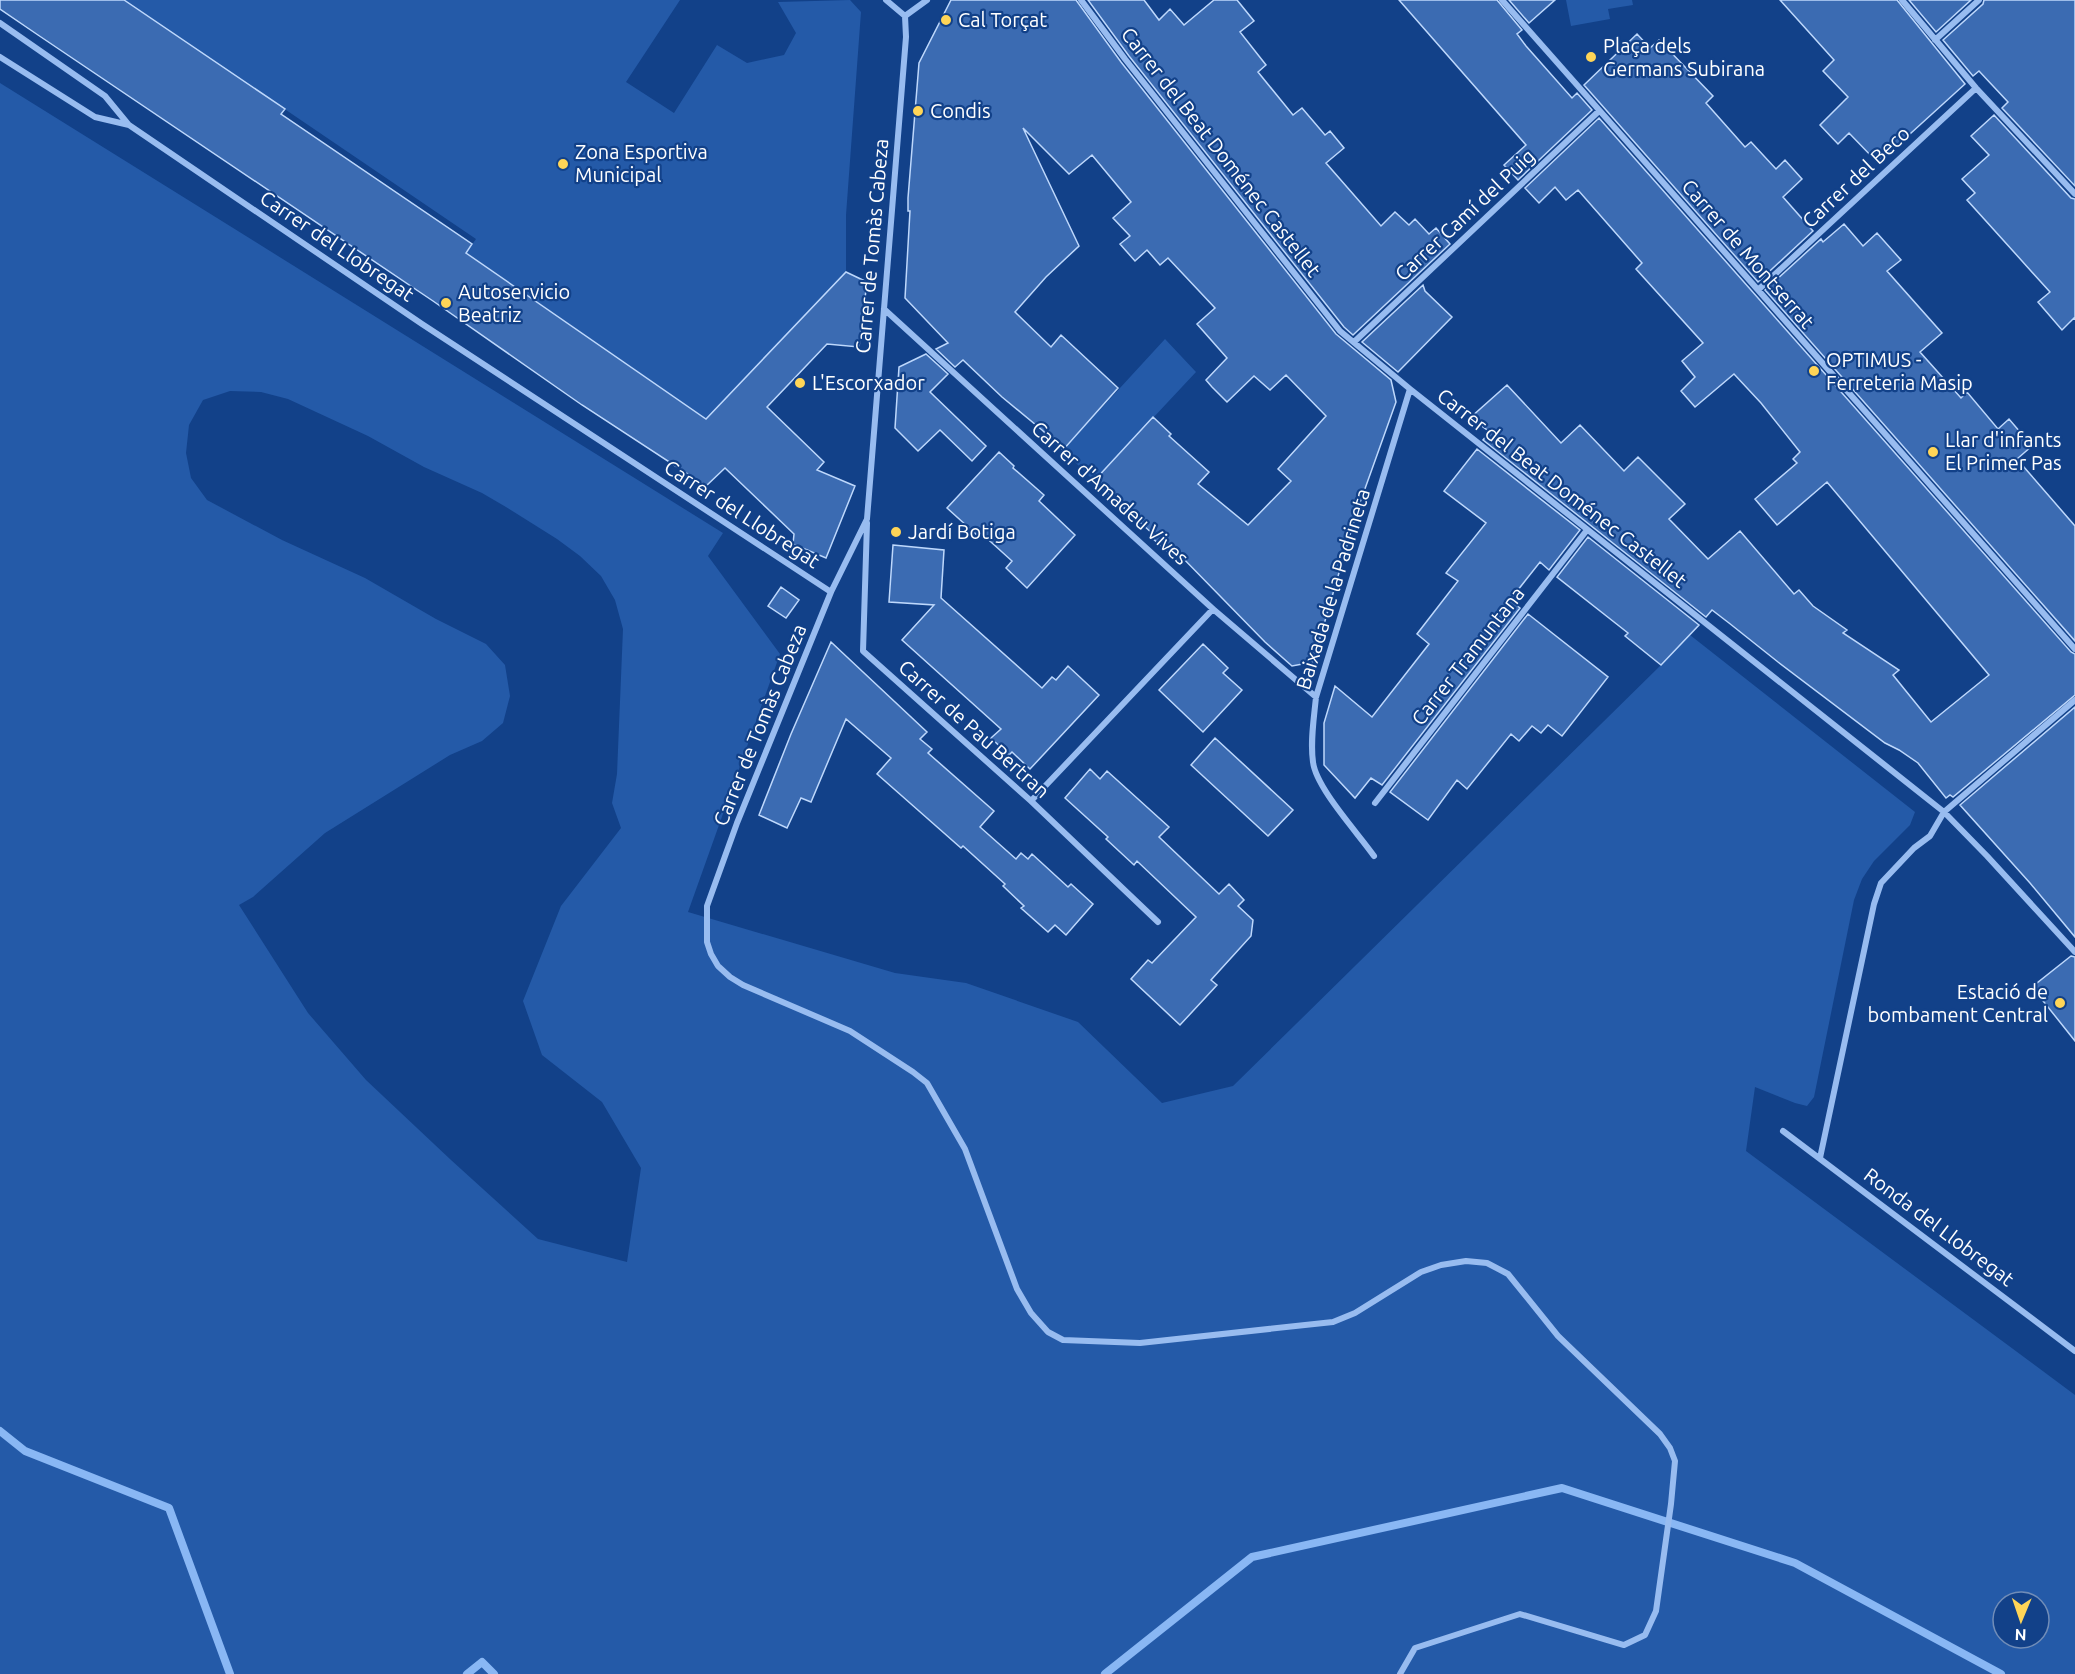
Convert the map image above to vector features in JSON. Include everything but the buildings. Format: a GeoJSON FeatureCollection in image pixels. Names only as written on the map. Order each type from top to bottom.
{"type":"FeatureCollection","features":[{"type":"Feature","properties":{"kind":"street"},"geometry":{"type":"LineString","coordinates":[[886,0],[904,16],[927,0]]}},
{"type":"Feature","properties":{"kind":"street","name":"Carrer del Beat Doménec Castellet"},"geometry":{"type":"LineString","coordinates":[[1081,0],[1132,68],[1341,331],[1410,389],[1944,812],[2075,952]]}},
{"type":"Feature","properties":{"kind":"street","name":"Carrer de Montserrat"},"geometry":{"type":"LineString","coordinates":[[1502,0],[2075,649]]}},
{"type":"Feature","properties":{"kind":"street"},"geometry":{"type":"LineString","coordinates":[[1902,0],[1976,88],[2075,194]]}},
{"type":"Feature","properties":{"kind":"street"},"geometry":{"type":"LineString","coordinates":[[1935,40],[1979,0]]}},
{"type":"Feature","properties":{"kind":"street","name":"Carrer de Tomàs Cabeza"},"geometry":{"type":"LineString","coordinates":[[904,16],[906,37],[867,519],[831,592],[737,823],[708,906],[707,942],[718,966],[730,977],[743,985],[850,1031],[913,1071],[927,1083],[965,1149],[1017,1290],[1031,1313],[1048,1332],[1063,1340],[1140,1343],[1333,1322],[1355,1312],[1421,1272],[1441,1265],[1466,1261],[1487,1263],[1508,1274],[1558,1336],[1640,1414],[1670,1448],[1675,1461],[1656,1611],[1646,1635],[1624,1645],[1520,1614],[1415,1648],[1400,1674]]}},
{"type":"Feature","properties":{"kind":"street"},"geometry":{"type":"LineString","coordinates":[[0,24],[105,96],[129,125]]}},
{"type":"Feature","properties":{"kind":"street","name":"Carrer del Llobregat"},"geometry":{"type":"LineString","coordinates":[[0,57],[95,117],[129,125],[422,324],[831,592]]}},
{"type":"Feature","properties":{"kind":"street","name":"Carrer del Beco"},"geometry":{"type":"LineString","coordinates":[[1758,290],[1976,88]]}},
{"type":"Feature","properties":{"kind":"street","name":"Carrer Camí del Puig"},"geometry":{"type":"LineString","coordinates":[[1354,342],[1599,111]]}},
{"type":"Feature","properties":{"kind":"street","name":"Carrer d'Amadeu Vives"},"geometry":{"type":"LineString","coordinates":[[884,309],[1213,609],[1316,697]]}},
{"type":"Feature","properties":{"kind":"street","name":"Baixada de la Padrineta"},"geometry":{"type":"LineString","coordinates":[[1374,855],[1332,799],[1313,765],[1312,745],[1316,697],[1410,389]]}},
{"type":"Feature","properties":{"kind":"street","name":"Carrer de Pau Bertran"},"geometry":{"type":"LineString","coordinates":[[867,519],[863,651],[1031,801],[1158,922]]}},
{"type":"Feature","properties":{"kind":"street","name":"Carrer Tramuntana"},"geometry":{"type":"LineString","coordinates":[[1375,803],[1587,530]]}},
{"type":"Feature","properties":{"kind":"street"},"geometry":{"type":"LineString","coordinates":[[1031,801],[1213,609]]}},
{"type":"Feature","properties":{"kind":"street"},"geometry":{"type":"LineString","coordinates":[[1820,1158],[1874,904],[1881,883],[1914,848],[1929,836],[1944,812],[2075,700]]}},
{"type":"Feature","properties":{"kind":"street","name":"Ronda del Llobregat"},"geometry":{"type":"LineString","coordinates":[[1784,1131],[2075,1351]]}},
{"type":"Feature","properties":{"kind":"shaded area","name":"Zona Esportiva Municipal"},"geometry":{"type":"Polygon","coordinates":[[[124,0],[680,0],[626,82],[674,113],[717,45],[747,63],[784,55],[796,33],[778,2],[850,0],[861,12],[846,215],[846,272],[706,419],[466,253],[476,239],[124,0]]]}},
{"type":"Feature","properties":{"kind":"shaded area"},"geometry":{"type":"Polygon","coordinates":[[[1566,0],[1632,0],[1633,5],[1608,9],[1610,19],[1571,26],[1566,0]]]}},
{"type":"Feature","properties":{"kind":"shaded area"},"geometry":{"type":"Polygon","coordinates":[[[0,83],[723,533],[708,556],[780,654],[688,912],[895,973],[966,983],[1078,1022],[1162,1103],[1233,1086],[1690,635],[1915,812],[1910,825],[1874,861],[1862,879],[1854,900],[1814,1097],[1807,1106],[1755,1087],[1746,1151],[2075,1395],[2075,1674],[0,1674],[0,83]],[[230,391],[203,400],[189,425],[186,453],[191,478],[207,500],[282,540],[365,578],[436,619],[486,644],[505,665],[510,696],[503,723],[482,741],[450,755],[325,833],[253,897],[239,905],[308,1013],[366,1080],[451,1160],[538,1239],[627,1262],[641,1168],[602,1102],[542,1055],[523,1001],[561,906],[621,828],[612,803],[617,774],[623,629],[615,600],[601,576],[580,556],[506,507],[482,493],[424,467],[368,436],[288,399],[261,392],[230,391]]]}},
{"type":"Feature","properties":{"kind":"shaded area"},"geometry":{"type":"Polygon","coordinates":[[[1165,339],[1196,372],[1094,481],[1063,450],[1165,339]]]}},
{"type":"Feature","properties":{"kind":"waterway"},"geometry":{"type":"LineString","coordinates":[[0,1431],[25,1451],[169,1508],[230,1674]]}},
{"type":"Feature","properties":{"kind":"waterway"},"geometry":{"type":"LineString","coordinates":[[1105,1674],[1252,1557],[1562,1488],[1795,1563],[2001,1674]]}},
{"type":"Feature","properties":{"kind":"waterway"},"geometry":{"type":"LineString","coordinates":[[467,1674],[482,1662],[494,1674]]}},
{"type":"Feature","properties":{"kind":"place","name":"Cal Torçat"},"geometry":{"type":"Point","coordinates":[946,20]}},
{"type":"Feature","properties":{"kind":"place","name":"Plaça dels Germans Subirana"},"geometry":{"type":"Point","coordinates":[1591,57]}},
{"type":"Feature","properties":{"kind":"place","name":"Condis"},"geometry":{"type":"Point","coordinates":[918,111]}},
{"type":"Feature","properties":{"kind":"place","name":"Zona Esportiva Municipal"},"geometry":{"type":"Point","coordinates":[563,164]}},
{"type":"Feature","properties":{"kind":"place","name":"Autoservicio Beatriz"},"geometry":{"type":"Point","coordinates":[446,303]}},
{"type":"Feature","properties":{"kind":"place","name":"OPTIMUS - Ferreteria Masip"},"geometry":{"type":"Point","coordinates":[1814,371]}},
{"type":"Feature","properties":{"kind":"place","name":"L'Escorxador"},"geometry":{"type":"Point","coordinates":[800,383]}},
{"type":"Feature","properties":{"kind":"place","name":"Llar d'infants El Primer Pas"},"geometry":{"type":"Point","coordinates":[1933,452]}},
{"type":"Feature","properties":{"kind":"place","name":"Jardí Botiga"},"geometry":{"type":"Point","coordinates":[896,532]}},
{"type":"Feature","properties":{"kind":"place","name":"Estació de bombament Central"},"geometry":{"type":"Point","coordinates":[2060,1003]}}]}
